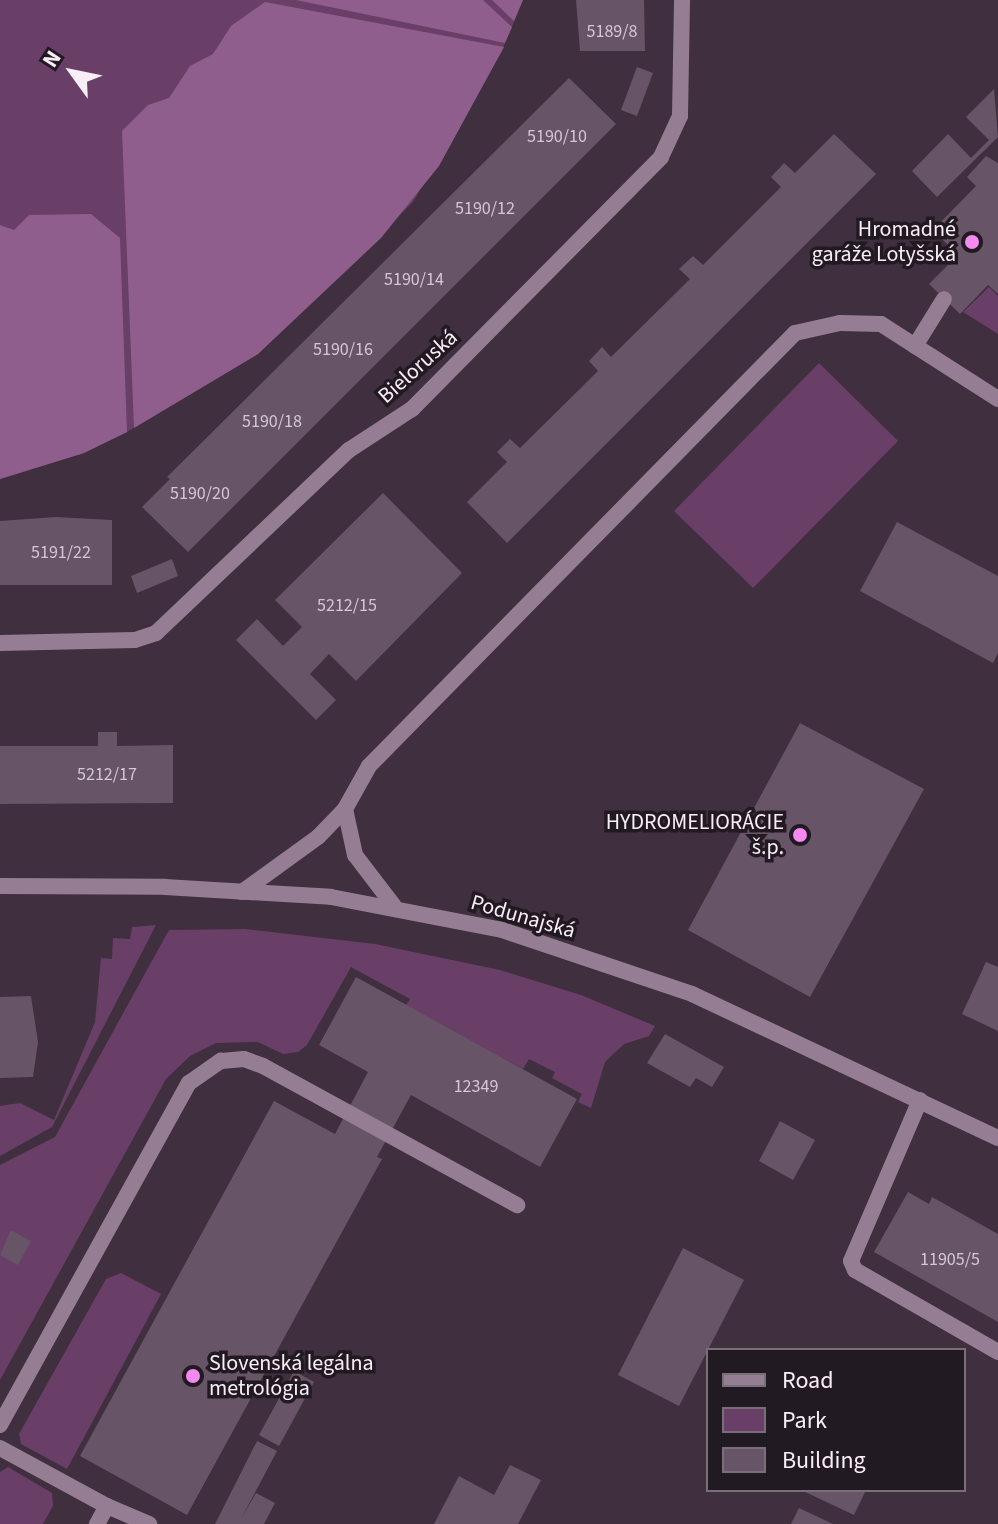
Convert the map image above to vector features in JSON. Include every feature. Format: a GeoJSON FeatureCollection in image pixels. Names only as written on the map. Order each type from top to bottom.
{"type":"FeatureCollection","features":[{"type":"Feature","properties":{"kind":"street","name":"Bieloruská"},"geometry":{"type":"LineString","coordinates":[[0,643],[135,640],[167,627],[349,450],[412,409],[661,157],[680,116],[682,0]]}},
{"type":"Feature","properties":{"kind":"street"},"geometry":{"type":"LineString","coordinates":[[915,346],[944,299]]}},
{"type":"Feature","properties":{"kind":"street"},"geometry":{"type":"LineString","coordinates":[[242,892],[294,857],[345,809],[369,766],[785,341],[808,327],[863,322],[881,324],[998,399]]}},
{"type":"Feature","properties":{"kind":"street"},"geometry":{"type":"LineString","coordinates":[[345,809],[355,855],[394,906]]}},
{"type":"Feature","properties":{"kind":"street","name":"Podunajská"},"geometry":{"type":"LineString","coordinates":[[0,886],[242,892],[394,906],[502,930],[692,994],[998,1138]]}},
{"type":"Feature","properties":{"kind":"street"},"geometry":{"type":"LineString","coordinates":[[0,1425],[189,1083],[221,1061],[244,1059],[263,1066],[517,1205]]}},
{"type":"Feature","properties":{"kind":"street"},"geometry":{"type":"LineString","coordinates":[[920,1100],[851,1261],[855,1270],[998,1352]]}},
{"type":"Feature","properties":{"kind":"street"},"geometry":{"type":"LineString","coordinates":[[0,1448],[107,1506],[149,1524]]}},
{"type":"Feature","properties":{"kind":"street"},"geometry":{"type":"LineString","coordinates":[[97,1524],[107,1506]]}},
{"type":"Feature","properties":{"kind":"green space"},"geometry":{"type":"Polygon","coordinates":[[[0,0],[523,0],[501,53],[413,202],[258,354],[127,432],[84,453],[0,479],[0,0]]]}},
{"type":"Feature","properties":{"kind":"green space"},"geometry":{"type":"Polygon","coordinates":[[[989,287],[998,296],[998,334],[963,312],[989,287]]]}},
{"type":"Feature","properties":{"kind":"green space"},"geometry":{"type":"Polygon","coordinates":[[[819,363],[898,441],[753,588],[674,511],[819,363]]]}},
{"type":"Feature","properties":{"kind":"green space"},"geometry":{"type":"Polygon","coordinates":[[[156,925],[52,1127],[0,1156],[0,1106],[20,1103],[54,1120],[95,1022],[101,958],[112,959],[113,938],[130,939],[132,927],[156,925]]]}},
{"type":"Feature","properties":{"kind":"green space"},"geometry":{"type":"Polygon","coordinates":[[[245,929],[375,944],[500,970],[581,995],[655,1026],[649,1036],[624,1044],[605,1062],[591,1108],[578,1102],[582,1094],[552,1078],[555,1072],[529,1059],[523,1069],[406,1005],[410,999],[351,967],[307,1045],[298,1052],[283,1054],[258,1042],[216,1043],[190,1056],[166,1079],[0,1380],[0,1165],[55,1137],[169,930],[245,929]]]}},
{"type":"Feature","properties":{"kind":"green space"},"geometry":{"type":"Polygon","coordinates":[[[121,1273],[161,1294],[67,1469],[21,1444],[19,1434],[106,1279],[121,1273]]]}},
{"type":"Feature","properties":{"kind":"green space"},"geometry":{"type":"Polygon","coordinates":[[[8,1467],[52,1493],[53,1506],[43,1524],[0,1524],[0,1472],[8,1467]]]}},
{"type":"Feature","properties":{"kind":"shaded area"},"geometry":{"type":"Polygon","coordinates":[[[296,0],[483,0],[512,27],[505,43],[296,0]]]}},
{"type":"Feature","properties":{"kind":"shaded area"},"geometry":{"type":"Polygon","coordinates":[[[492,0],[523,0],[514,21],[492,0]]]}},
{"type":"Feature","properties":{"kind":"shaded area"},"geometry":{"type":"Polygon","coordinates":[[[265,2],[504,47],[439,166],[381,238],[258,354],[134,428],[122,131],[148,105],[169,98],[190,66],[213,54],[231,26],[265,2]]]}},
{"type":"Feature","properties":{"kind":"shaded area"},"geometry":{"type":"Polygon","coordinates":[[[91,214],[120,238],[127,432],[84,453],[0,479],[0,225],[14,230],[29,215],[91,214]]]}},
{"type":"Feature","properties":{"kind":"building"},"geometry":{"type":"Polygon","coordinates":[[[576,0],[644,0],[645,51],[580,51],[576,0]]]}},
{"type":"Feature","properties":{"kind":"building"},"geometry":{"type":"Polygon","coordinates":[[[637,67],[653,73],[637,116],[621,110],[637,67]]]}},
{"type":"Feature","properties":{"kind":"building"},"geometry":{"type":"Polygon","coordinates":[[[569,78],[616,124],[188,552],[142,507],[170,479],[167,477],[569,78]]]}},
{"type":"Feature","properties":{"kind":"building"},"geometry":{"type":"Polygon","coordinates":[[[994,89],[998,137],[937,197],[912,171],[948,134],[971,158],[989,140],[966,117],[994,89]]]}},
{"type":"Feature","properties":{"kind":"building"},"geometry":{"type":"Polygon","coordinates":[[[834,134],[876,174],[507,543],[467,502],[507,462],[497,452],[510,439],[520,448],[598,371],[589,361],[602,347],[611,357],[690,279],[679,269],[693,256],[703,265],[781,187],[771,177],[784,163],[795,173],[834,134]]]}},
{"type":"Feature","properties":{"kind":"building","name":"Hromadné garáže Lotyšská"},"geometry":{"type":"Polygon","coordinates":[[[986,156],[998,163],[998,294],[988,285],[960,314],[929,284],[958,255],[933,230],[976,186],[967,177],[986,156]]]}},
{"type":"Feature","properties":{"kind":"building"},"geometry":{"type":"Polygon","coordinates":[[[383,493],[462,573],[356,681],[329,654],[310,674],[336,700],[316,720],[236,640],[257,619],[283,646],[302,627],[275,600],[383,493]]]}},
{"type":"Feature","properties":{"kind":"building"},"geometry":{"type":"Polygon","coordinates":[[[56,517],[112,520],[112,585],[0,585],[0,521],[56,517]]]}},
{"type":"Feature","properties":{"kind":"building"},"geometry":{"type":"Polygon","coordinates":[[[897,522],[998,576],[998,653],[993,663],[860,591],[897,522]]]}},
{"type":"Feature","properties":{"kind":"building"},"geometry":{"type":"Polygon","coordinates":[[[172,559],[178,576],[137,593],[131,576],[172,559]]]}},
{"type":"Feature","properties":{"kind":"building"},"geometry":{"type":"Polygon","coordinates":[[[800,723],[924,789],[810,997],[688,930],[800,723]]]}},
{"type":"Feature","properties":{"kind":"building"},"geometry":{"type":"Polygon","coordinates":[[[98,732],[117,732],[117,746],[173,745],[173,803],[0,804],[0,746],[98,746],[98,732]]]}},
{"type":"Feature","properties":{"kind":"building"},"geometry":{"type":"Polygon","coordinates":[[[986,962],[998,967],[998,1031],[962,1014],[986,962]]]}},
{"type":"Feature","properties":{"kind":"building","name":"Slovenská legálna metrológia"},"geometry":{"type":"Polygon","coordinates":[[[356,977],[577,1099],[540,1167],[411,1095],[377,1157],[382,1159],[187,1515],[80,1456],[274,1101],[335,1134],[368,1072],[319,1045],[356,977]]]}},
{"type":"Feature","properties":{"kind":"building"},"geometry":{"type":"Polygon","coordinates":[[[31,996],[38,1042],[33,1077],[0,1078],[0,997],[31,996]]]}},
{"type":"Feature","properties":{"kind":"building"},"geometry":{"type":"Polygon","coordinates":[[[665,1034],[724,1067],[712,1087],[696,1078],[690,1087],[647,1063],[665,1034]]]}},
{"type":"Feature","properties":{"kind":"building"},"geometry":{"type":"Polygon","coordinates":[[[780,1121],[815,1140],[793,1180],[759,1161],[780,1121]]]}},
{"type":"Feature","properties":{"kind":"building"},"geometry":{"type":"Polygon","coordinates":[[[908,1192],[929,1204],[932,1197],[998,1234],[998,1322],[874,1252],[908,1192]]]}},
{"type":"Feature","properties":{"kind":"building"},"geometry":{"type":"Polygon","coordinates":[[[11,1230],[31,1241],[18,1265],[0,1255],[11,1230]]]}},
{"type":"Feature","properties":{"kind":"building"},"geometry":{"type":"Polygon","coordinates":[[[683,1248],[744,1280],[709,1348],[706,1348],[679,1406],[618,1375],[683,1248]]]}},
{"type":"Feature","properties":{"kind":"building"},"geometry":{"type":"Polygon","coordinates":[[[294,1371],[314,1382],[279,1446],[259,1435],[294,1371]]]}},
{"type":"Feature","properties":{"kind":"building"},"geometry":{"type":"Polygon","coordinates":[[[257,1441],[277,1451],[241,1519],[256,1493],[275,1503],[264,1524],[215,1524],[257,1441]]]}},
{"type":"Feature","properties":{"kind":"building"},"geometry":{"type":"Polygon","coordinates":[[[510,1465],[541,1480],[518,1524],[434,1524],[459,1476],[494,1495],[510,1465]]]}},
{"type":"Feature","properties":{"kind":"building"},"geometry":{"type":"Polygon","coordinates":[[[805,1492],[865,1492],[854,1515],[805,1492]]]}},
{"type":"Feature","properties":{"kind":"building"},"geometry":{"type":"Polygon","coordinates":[[[799,1508],[833,1524],[791,1524],[799,1508]]]}},
{"type":"Feature","properties":{"kind":"place","name":"Hromadné garáže Lotyšská"},"geometry":{"type":"Point","coordinates":[972,242]}},
{"type":"Feature","properties":{"kind":"place","name":"HYDROMELIORÁCIE š.p."},"geometry":{"type":"Point","coordinates":[800,835]}},
{"type":"Feature","properties":{"kind":"place","name":"Slovenská legálna metrológia"},"geometry":{"type":"Point","coordinates":[193,1376]}}]}
